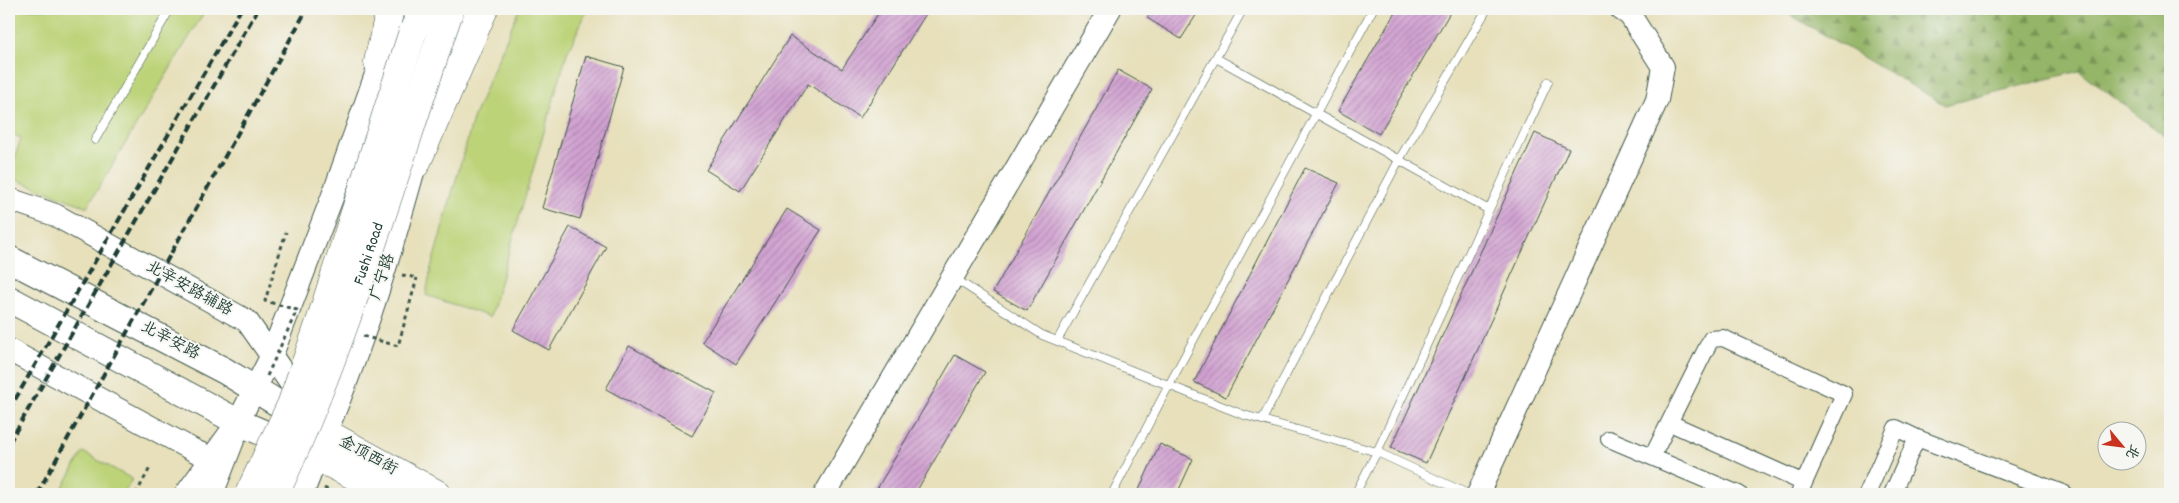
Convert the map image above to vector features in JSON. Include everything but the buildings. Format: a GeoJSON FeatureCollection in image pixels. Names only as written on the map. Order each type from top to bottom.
{"type":"FeatureCollection","features":[{"type":"Feature","properties":{"kind":"highway"},"geometry":{"type":"LineString","coordinates":[[378,62],[390,9]]}},
{"type":"Feature","properties":{"kind":"highway","name":"Fushi Road"},"geometry":{"type":"LineString","coordinates":[[249,494],[291,405],[324,309],[412,34],[423,9]]}},
{"type":"Feature","properties":{"kind":"highway","name":"Fushi Road"},"geometry":{"type":"LineString","coordinates":[[275,494],[320,394],[344,328],[450,9]]}},
{"type":"Feature","properties":{"kind":"highway"},"geometry":{"type":"LineString","coordinates":[[416,164],[484,9]]}},
{"type":"Feature","properties":{"kind":"highway","name":"金顶西街"},"geometry":{"type":"LineString","coordinates":[[320,444],[392,494]]}},
{"type":"Feature","properties":{"kind":"highway","name":"金顶西街"},"geometry":{"type":"LineString","coordinates":[[320,444],[437,494]]}},
{"type":"Feature","properties":{"kind":"main road","name":"北辛安路"},"geometry":{"type":"LineString","coordinates":[[9,259],[170,341],[265,374],[320,444]]}},
{"type":"Feature","properties":{"kind":"main road"},"geometry":{"type":"LineString","coordinates":[[9,300],[238,422],[320,444]]}},
{"type":"Feature","properties":{"kind":"main road"},"geometry":{"type":"LineString","coordinates":[[210,494],[217,458],[238,422]]}},
{"type":"Feature","properties":{"kind":"main road"},"geometry":{"type":"LineString","coordinates":[[283,494],[294,472],[320,444]]}},
{"type":"Feature","properties":{"kind":"main road"},"geometry":{"type":"LineString","coordinates":[[300,494],[320,444]]}},
{"type":"Feature","properties":{"kind":"street"},"geometry":{"type":"LineString","coordinates":[[238,422],[265,374],[335,190],[378,62],[403,9]]}},
{"type":"Feature","properties":{"kind":"street","name":"广宁路"},"geometry":{"type":"LineString","coordinates":[[311,494],[320,444],[347,382],[369,319],[437,90],[468,9]]}},
{"type":"Feature","properties":{"kind":"street"},"geometry":{"type":"LineString","coordinates":[[825,494],[1110,9]]}},
{"type":"Feature","properties":{"kind":"street"},"geometry":{"type":"LineString","coordinates":[[1478,494],[1657,100],[1663,67],[1630,16],[1621,9]]}},
{"type":"Feature","properties":{"kind":"street","name":"北辛安路辅路"},"geometry":{"type":"LineString","coordinates":[[9,199],[55,215],[247,321],[265,374],[320,444]]}},
{"type":"Feature","properties":{"kind":"street"},"geometry":{"type":"LineString","coordinates":[[1652,457],[1711,339],[1723,338],[1844,394],[1801,489],[1670,423]]}},
{"type":"Feature","properties":{"kind":"street"},"geometry":{"type":"LineString","coordinates":[[9,350],[217,458],[186,494]]}},
{"type":"Feature","properties":{"kind":"street"},"geometry":{"type":"LineString","coordinates":[[1867,494],[1896,428],[1917,438],[2065,494]]}},
{"type":"Feature","properties":{"kind":"street"},"geometry":{"type":"LineString","coordinates":[[1892,494],[1917,438]]}},
{"type":"Feature","properties":{"kind":"street"},"geometry":{"type":"LineString","coordinates":[[1609,439],[1739,494]]}},
{"type":"Feature","properties":{"kind":"lane"},"geometry":{"type":"LineString","coordinates":[[95,140],[170,9]]}},
{"type":"Feature","properties":{"kind":"lane"},"geometry":{"type":"LineString","coordinates":[[1057,341],[1243,9]]}},
{"type":"Feature","properties":{"kind":"lane"},"geometry":{"type":"LineString","coordinates":[[1112,494],[1373,9]]}},
{"type":"Feature","properties":{"kind":"lane"},"geometry":{"type":"LineString","coordinates":[[1262,420],[1399,160],[1487,9]]}},
{"type":"Feature","properties":{"kind":"lane"},"geometry":{"type":"LineString","coordinates":[[1216,58],[1489,210]]}},
{"type":"Feature","properties":{"kind":"lane"},"geometry":{"type":"LineString","coordinates":[[1355,494],[1377,452],[1548,82]]}},
{"type":"Feature","properties":{"kind":"lane"},"geometry":{"type":"LineString","coordinates":[[952,277],[1042,336],[1262,420],[1377,452],[1468,494]]}},
{"type":"Feature","properties":{"kind":"path"},"geometry":{"type":"LineString","coordinates":[[265,374],[297,310],[265,301],[286,232]]}},
{"type":"Feature","properties":{"kind":"path"},"geometry":{"type":"LineString","coordinates":[[356,334],[398,346],[417,278]]}},
{"type":"Feature","properties":{"kind":"path"},"geometry":{"type":"LineString","coordinates":[[136,494],[151,466]]}},
{"type":"Feature","properties":{"kind":"green space"},"geometry":{"type":"Polygon","coordinates":[[[9,9],[206,9],[87,207],[9,177],[21,138],[9,132],[9,9]]]}},
{"type":"Feature","properties":{"kind":"green space"},"geometry":{"type":"Polygon","coordinates":[[[519,9],[588,9],[567,53],[490,317],[426,295],[431,268],[474,116],[519,9]]]}},
{"type":"Feature","properties":{"kind":"green space"},"geometry":{"type":"Polygon","coordinates":[[[1780,9],[2170,9],[2170,140],[2079,71],[1945,105],[1780,9]]]}},
{"type":"Feature","properties":{"kind":"green space"},"geometry":{"type":"Polygon","coordinates":[[[83,452],[132,479],[124,494],[59,494],[83,452]]]}},
{"type":"Feature","properties":{"kind":"railway"},"geometry":{"type":"LineString","coordinates":[[9,410],[241,9]]}},
{"type":"Feature","properties":{"kind":"railway"},"geometry":{"type":"LineString","coordinates":[[9,443],[258,9]]}},
{"type":"Feature","properties":{"kind":"railway"},"geometry":{"type":"LineString","coordinates":[[37,494],[307,9]]}}]}
